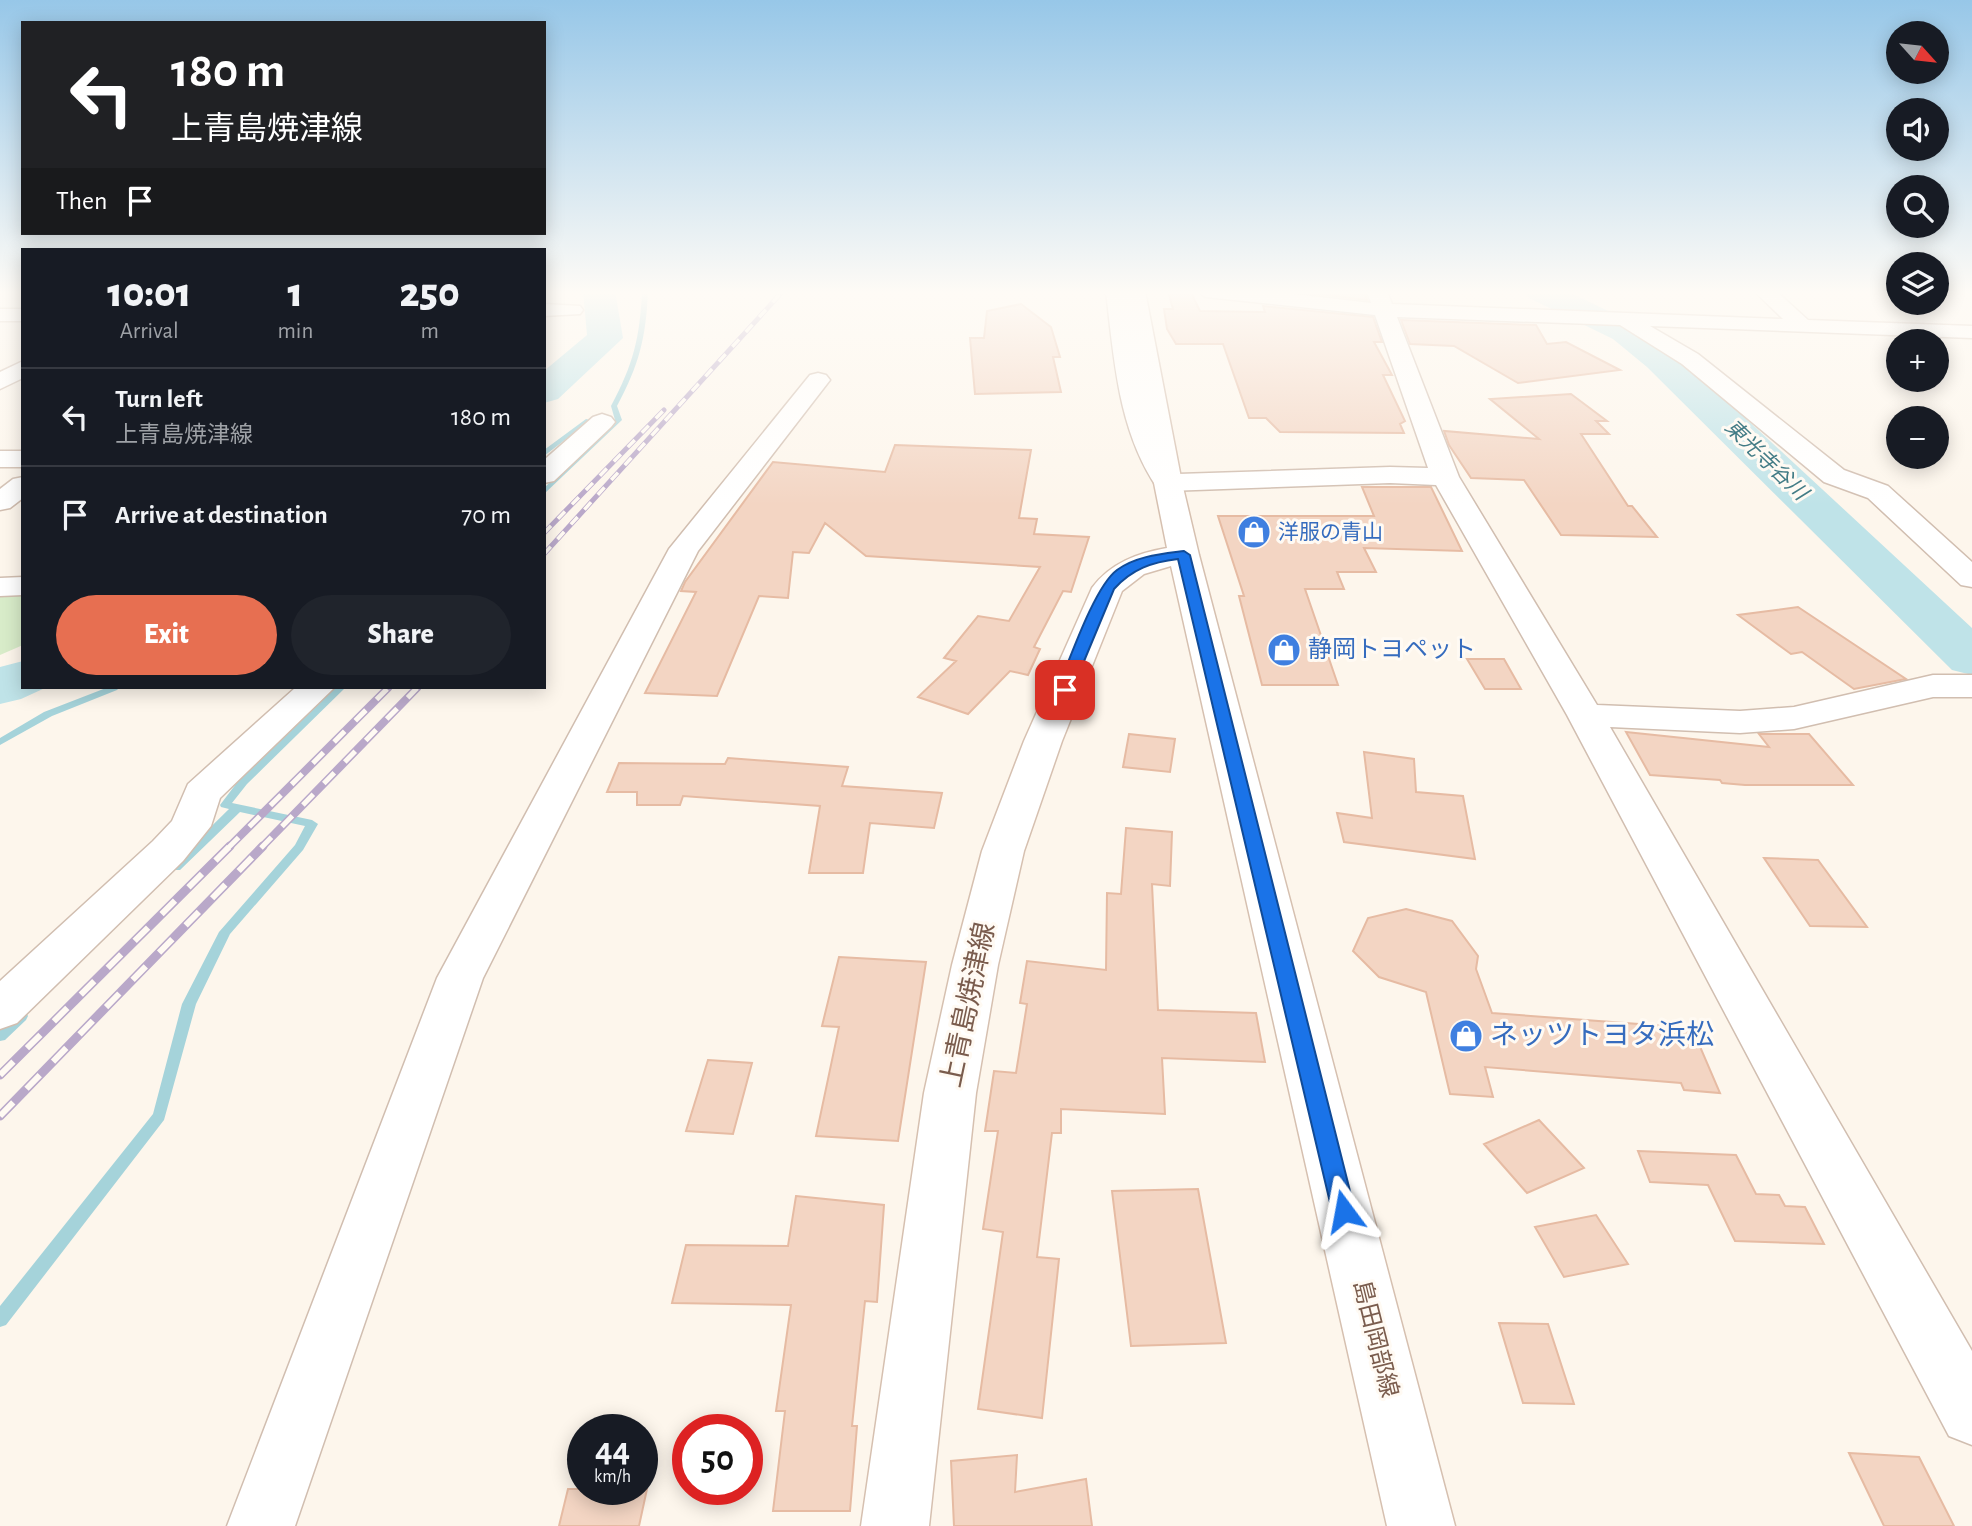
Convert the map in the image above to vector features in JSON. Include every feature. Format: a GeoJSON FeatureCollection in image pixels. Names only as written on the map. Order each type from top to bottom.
{"type":"FeatureCollection","features":[{"type":"Feature","properties":{"kind":"street"},"geometry":{"type":"LineString","coordinates":[[1125,362],[1129,389],[1143,430],[1168,483],[1390,475],[1445,477]]}},
{"type":"Feature","properties":{"kind":"street","name":"島田岡部線"},"geometry":{"type":"LineString","coordinates":[[1147,362],[1168,483],[1184,555],[1421,1526]]}},
{"type":"Feature","properties":{"kind":"street"},"geometry":{"type":"LineString","coordinates":[[1403,362],[1445,477],[1585,715],[1972,1413]]}},
{"type":"Feature","properties":{"kind":"street"},"geometry":{"type":"LineString","coordinates":[[1694,362],[1834,476],[1878,492],[1972,578]]}},
{"type":"Feature","properties":{"kind":"street"},"geometry":{"type":"LineString","coordinates":[[0,382],[21,369]]}},
{"type":"Feature","properties":{"kind":"street"},"geometry":{"type":"LineString","coordinates":[[261,1526],[460,978],[684,549],[818,380]]}},
{"type":"Feature","properties":{"kind":"street"},"geometry":{"type":"LineString","coordinates":[[546,473],[601,422]]}},
{"type":"Feature","properties":{"kind":"street"},"geometry":{"type":"LineString","coordinates":[[0,459],[21,459]]}},
{"type":"Feature","properties":{"kind":"street"},"geometry":{"type":"LineString","coordinates":[[0,502],[21,486]]}},
{"type":"Feature","properties":{"kind":"street","name":"上青島焼津線"},"geometry":{"type":"LineString","coordinates":[[895,1526],[950,1093],[975,965],[1003,851],[1043,741],[1108,588],[1121,573],[1151,559],[1184,555]]}},
{"type":"Feature","properties":{"kind":"street"},"geometry":{"type":"LineString","coordinates":[[0,587],[21,586]]}},
{"type":"Feature","properties":{"kind":"street"},"geometry":{"type":"LineString","coordinates":[[1585,715],[1740,722],[1794,718],[1934,687],[1972,686]]}},
{"type":"Feature","properties":{"kind":"street"},"geometry":{"type":"LineString","coordinates":[[0,1010],[168,851],[191,826],[202,793],[315,689]]}},
{"type":"Feature","properties":{"kind":"green space"},"geometry":{"type":"Polygon","coordinates":[[[0,592],[21,592],[21,646],[0,655],[0,592]]]}},
{"type":"Feature","properties":{"kind":"building"},"geometry":{"type":"Polygon","coordinates":[[[972,362],[1054,362],[1061,392],[975,394],[972,362]]]}},
{"type":"Feature","properties":{"kind":"building"},"geometry":{"type":"Polygon","coordinates":[[[1229,362],[1385,362],[1392,375],[1383,375],[1405,421],[1400,424],[1404,433],[1280,432],[1266,418],[1249,418],[1229,362]]]}},
{"type":"Feature","properties":{"kind":"building"},"geometry":{"type":"Polygon","coordinates":[[[1482,362],[1605,362],[1620,370],[1518,383],[1482,362]]]}},
{"type":"Feature","properties":{"kind":"building"},"geometry":{"type":"Polygon","coordinates":[[[1571,394],[1607,421],[1596,421],[1609,434],[1581,434],[1628,506],[1632,506],[1657,537],[1561,535],[1524,480],[1471,478],[1449,445],[1444,431],[1539,439],[1490,399],[1571,394]]]}},
{"type":"Feature","properties":{"kind":"building"},"geometry":{"type":"Polygon","coordinates":[[[895,445],[1031,450],[1019,518],[1037,519],[1034,534],[1089,537],[1071,592],[1063,591],[1034,647],[1040,649],[1028,675],[1010,671],[968,714],[918,697],[956,661],[944,658],[978,616],[1009,621],[1040,567],[866,556],[825,523],[809,553],[793,552],[788,598],[759,596],[717,696],[645,693],[696,592],[681,591],[685,582],[773,462],[885,472],[895,445]]]}},
{"type":"Feature","properties":{"kind":"building"},"geometry":{"type":"Polygon","coordinates":[[[1362,487],[1431,487],[1462,551],[1364,548],[1376,572],[1337,572],[1344,589],[1305,589],[1338,685],[1262,685],[1239,596],[1244,596],[1218,516],[1374,516],[1362,487]]]}},
{"type":"Feature","properties":{"kind":"building"},"geometry":{"type":"Polygon","coordinates":[[[1798,607],[1906,679],[1854,689],[1802,652],[1791,654],[1738,615],[1798,607]]]}},
{"type":"Feature","properties":{"kind":"building"},"geometry":{"type":"Polygon","coordinates":[[[1467,659],[1504,659],[1521,689],[1485,689],[1467,659]]]}},
{"type":"Feature","properties":{"kind":"building"},"geometry":{"type":"Polygon","coordinates":[[[1626,732],[1769,747],[1759,734],[1809,734],[1853,785],[1745,785],[1722,783],[1720,780],[1650,775],[1626,732]]]}},
{"type":"Feature","properties":{"kind":"building"},"geometry":{"type":"Polygon","coordinates":[[[1129,734],[1175,739],[1170,772],[1123,767],[1129,734]]]}},
{"type":"Feature","properties":{"kind":"building"},"geometry":{"type":"Polygon","coordinates":[[[1364,752],[1414,759],[1416,792],[1463,796],[1475,859],[1344,842],[1337,813],[1372,818],[1364,752]]]}},
{"type":"Feature","properties":{"kind":"building"},"geometry":{"type":"Polygon","coordinates":[[[728,758],[848,767],[842,786],[942,793],[934,828],[870,823],[863,873],[809,873],[820,806],[683,796],[680,805],[637,805],[637,792],[607,792],[619,763],[725,764],[728,758]]]}},
{"type":"Feature","properties":{"kind":"building"},"geometry":{"type":"Polygon","coordinates":[[[1126,828],[1172,832],[1170,886],[1152,884],[1158,1010],[1256,1013],[1265,1062],[1162,1058],[1165,1114],[1061,1109],[1061,1133],[1052,1133],[1037,1257],[1059,1259],[1042,1418],[978,1409],[1003,1232],[983,1229],[998,1131],[985,1131],[994,1071],[1016,1073],[1027,1004],[1020,1003],[1027,961],[1106,970],[1107,893],[1121,894],[1126,828]]]}},
{"type":"Feature","properties":{"kind":"building"},"geometry":{"type":"Polygon","coordinates":[[[1764,858],[1818,860],[1867,927],[1810,926],[1764,858]]]}},
{"type":"Feature","properties":{"kind":"building"},"geometry":{"type":"Polygon","coordinates":[[[1406,909],[1452,921],[1478,956],[1476,969],[1492,1013],[1692,1028],[1720,1093],[1684,1090],[1681,1083],[1485,1067],[1493,1097],[1450,1094],[1426,992],[1379,977],[1353,951],[1368,918],[1406,909]]]}},
{"type":"Feature","properties":{"kind":"building"},"geometry":{"type":"Polygon","coordinates":[[[839,957],[926,962],[898,1141],[816,1136],[839,1027],[822,1026],[839,957]]]}},
{"type":"Feature","properties":{"kind":"building"},"geometry":{"type":"Polygon","coordinates":[[[708,1060],[752,1063],[733,1134],[686,1131],[708,1060]]]}},
{"type":"Feature","properties":{"kind":"building"},"geometry":{"type":"Polygon","coordinates":[[[1539,1120],[1584,1168],[1527,1193],[1484,1144],[1539,1120]]]}},
{"type":"Feature","properties":{"kind":"building"},"geometry":{"type":"Polygon","coordinates":[[[1638,1151],[1736,1155],[1756,1194],[1779,1195],[1785,1206],[1805,1207],[1824,1244],[1735,1241],[1708,1185],[1650,1182],[1638,1151]]]}},
{"type":"Feature","properties":{"kind":"building"},"geometry":{"type":"Polygon","coordinates":[[[1198,1189],[1226,1343],[1131,1346],[1112,1191],[1198,1189]]]}},
{"type":"Feature","properties":{"kind":"building"},"geometry":{"type":"Polygon","coordinates":[[[796,1196],[884,1205],[877,1302],[865,1301],[852,1426],[857,1426],[850,1511],[773,1511],[785,1411],[776,1411],[791,1305],[672,1303],[686,1245],[788,1246],[796,1196]]]}},
{"type":"Feature","properties":{"kind":"building"},"geometry":{"type":"Polygon","coordinates":[[[1596,1215],[1628,1264],[1564,1277],[1535,1227],[1596,1215]]]}},
{"type":"Feature","properties":{"kind":"building"},"geometry":{"type":"Polygon","coordinates":[[[1499,1323],[1548,1324],[1574,1404],[1523,1403],[1499,1323]]]}},
{"type":"Feature","properties":{"kind":"building"},"geometry":{"type":"Polygon","coordinates":[[[1849,1453],[1919,1457],[1954,1526],[1884,1526],[1849,1453]]]}},
{"type":"Feature","properties":{"kind":"building"},"geometry":{"type":"Polygon","coordinates":[[[1017,1455],[1015,1492],[1086,1479],[1092,1526],[954,1526],[951,1461],[1017,1455]]]}},
{"type":"Feature","properties":{"kind":"building"},"geometry":{"type":"Polygon","coordinates":[[[567,1493],[567,1505],[644,1505],[639,1526],[559,1526],[567,1493]]]}},
{"type":"Feature","properties":{"kind":"waterway"},"geometry":{"type":"LineString","coordinates":[[546,389],[577,362]]}},
{"type":"Feature","properties":{"kind":"waterway"},"geometry":{"type":"LineString","coordinates":[[546,490],[619,420],[614,406],[634,362]]}},
{"type":"Feature","properties":{"kind":"waterway","name":"東光寺谷川"},"geometry":{"type":"LineString","coordinates":[[1663,362],[1972,658]]}},
{"type":"Feature","properties":{"kind":"waterway"},"geometry":{"type":"LineString","coordinates":[[546,452],[588,420]]}},
{"type":"Feature","properties":{"kind":"waterway"},"geometry":{"type":"LineString","coordinates":[[0,687],[21,679]]}},
{"type":"Feature","properties":{"kind":"waterway"},"geometry":{"type":"LineString","coordinates":[[0,742],[48,714],[111,689]]}},
{"type":"Feature","properties":{"kind":"waterway"},"geometry":{"type":"LineString","coordinates":[[0,1319],[159,1116],[189,1004],[225,932],[299,847],[312,824],[225,805],[243,782],[339,689]]}},
{"type":"Feature","properties":{"kind":"waterway"},"geometry":{"type":"LineString","coordinates":[[176,867],[237,808]]}},
{"type":"Feature","properties":{"kind":"waterway"},"geometry":{"type":"LineString","coordinates":[[0,1036],[21,1016]]}},
{"type":"Feature","properties":{"kind":"railway"},"geometry":{"type":"LineString","coordinates":[[546,552],[718,362]]}},
{"type":"Feature","properties":{"kind":"railway"},"geometry":{"type":"LineString","coordinates":[[546,531],[664,410]]}},
{"type":"Feature","properties":{"kind":"railway"},"geometry":{"type":"LineString","coordinates":[[230,846],[387,689]]}},
{"type":"Feature","properties":{"kind":"railway"},"geometry":{"type":"LineString","coordinates":[[261,848],[416,689]]}},
{"type":"Feature","properties":{"kind":"railway"},"geometry":{"type":"LineString","coordinates":[[0,1075],[230,846]]}},
{"type":"Feature","properties":{"kind":"railway"},"geometry":{"type":"LineString","coordinates":[[0,1116],[263,846]]}},
{"type":"Feature","properties":{"kind":"place","name":"洋服の青山"},"geometry":{"type":"Point","coordinates":[1254,532]}},
{"type":"Feature","properties":{"kind":"place","name":"静岡トヨペット"},"geometry":{"type":"Point","coordinates":[1284,650]}},
{"type":"Feature","properties":{"kind":"place","name":"ネッツトヨタ浜松"},"geometry":{"type":"Point","coordinates":[1466,1036]}},
{"type":"Feature","properties":{"kind":"route"},"geometry":{"type":"LineString","coordinates":[[1065,690],[1108,588],[1121,573],[1151,559],[1184,555],[1344,1211]]}}]}
